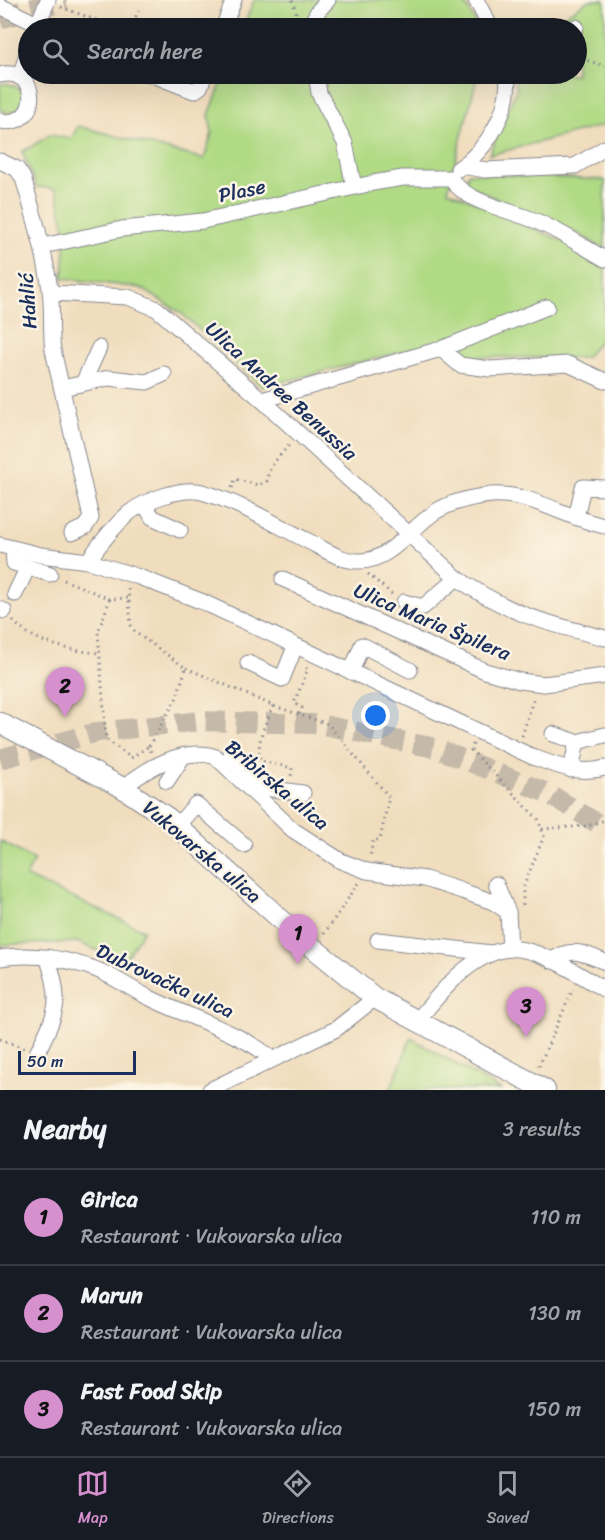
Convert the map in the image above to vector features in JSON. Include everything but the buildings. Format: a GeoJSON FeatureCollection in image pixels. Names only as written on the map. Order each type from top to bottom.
{"type":"FeatureCollection","features":[{"type":"Feature","properties":{"kind":"main road","name":"Vukovarska ulica"},"geometry":{"type":"LineString","coordinates":[[0,723],[123,788],[177,826],[306,942],[375,998],[545,1090]]}},
{"type":"Feature","properties":{"kind":"street"},"geometry":{"type":"LineString","coordinates":[[227,18],[234,0]]}},
{"type":"Feature","properties":{"kind":"street"},"geometry":{"type":"LineString","coordinates":[[314,18],[328,0]]}},
{"type":"Feature","properties":{"kind":"street"},"geometry":{"type":"LineString","coordinates":[[476,0],[486,18]]}},
{"type":"Feature","properties":{"kind":"street"},"geometry":{"type":"LineString","coordinates":[[43,18],[54,3]]}},
{"type":"Feature","properties":{"kind":"street"},"geometry":{"type":"LineString","coordinates":[[0,6],[21,18]]}},
{"type":"Feature","properties":{"kind":"street"},"geometry":{"type":"LineString","coordinates":[[0,75],[18,77]]}},
{"type":"Feature","properties":{"kind":"street"},"geometry":{"type":"LineString","coordinates":[[0,121],[7,122],[22,117],[30,105],[30,89],[26,84]]}},
{"type":"Feature","properties":{"kind":"street"},"geometry":{"type":"LineString","coordinates":[[176,84],[194,91],[201,84]]}},
{"type":"Feature","properties":{"kind":"street"},"geometry":{"type":"LineString","coordinates":[[318,84],[319,93],[345,143],[354,187]]}},
{"type":"Feature","properties":{"kind":"street"},"geometry":{"type":"LineString","coordinates":[[510,84],[507,101],[499,120],[481,148],[450,178],[470,196],[536,221],[605,259]]}},
{"type":"Feature","properties":{"kind":"street"},"geometry":{"type":"LineString","coordinates":[[463,166],[485,170],[575,166],[605,148]]}},
{"type":"Feature","properties":{"kind":"street","name":"Hahlić"},"geometry":{"type":"LineString","coordinates":[[0,161],[17,169],[23,178],[43,246],[51,293],[50,327],[91,518],[85,527],[72,534]]}},
{"type":"Feature","properties":{"kind":"street","name":"Plase"},"geometry":{"type":"LineString","coordinates":[[43,246],[122,229],[202,221],[403,178],[450,178]]}},
{"type":"Feature","properties":{"kind":"street","name":"Ulica Andree Benussia"},"geometry":{"type":"LineString","coordinates":[[51,293],[107,294],[143,302],[157,309],[262,400],[457,578],[490,601],[518,614],[605,638]]}},
{"type":"Feature","properties":{"kind":"street"},"geometry":{"type":"LineString","coordinates":[[262,400],[441,349],[548,307]]}},
{"type":"Feature","properties":{"kind":"street"},"geometry":{"type":"LineString","coordinates":[[84,381],[99,348]]}},
{"type":"Feature","properties":{"kind":"street"},"geometry":{"type":"LineString","coordinates":[[441,349],[460,365],[490,369],[568,364],[605,381]]}},
{"type":"Feature","properties":{"kind":"street"},"geometry":{"type":"LineString","coordinates":[[63,387],[84,381],[109,378],[147,382],[164,374]]}},
{"type":"Feature","properties":{"kind":"street"},"geometry":{"type":"LineString","coordinates":[[576,517],[583,488],[605,488]]}},
{"type":"Feature","properties":{"kind":"street"},"geometry":{"type":"LineString","coordinates":[[88,561],[129,513],[145,504],[188,491],[201,492],[228,502],[334,554],[358,562],[369,561],[387,551],[435,512],[451,505],[493,495],[520,498],[605,526]]}},
{"type":"Feature","properties":{"kind":"street"},"geometry":{"type":"LineString","coordinates":[[145,504],[152,518],[180,530]]}},
{"type":"Feature","properties":{"kind":"street"},"geometry":{"type":"LineString","coordinates":[[6,547],[88,561],[140,577],[203,602],[517,749],[571,770],[593,771],[605,768]]}},
{"type":"Feature","properties":{"kind":"street"},"geometry":{"type":"LineString","coordinates":[[6,547],[14,563],[50,574]]}},
{"type":"Feature","properties":{"kind":"street"},"geometry":{"type":"LineString","coordinates":[[15,594],[28,567]]}},
{"type":"Feature","properties":{"kind":"street"},"geometry":{"type":"LineString","coordinates":[[404,602],[423,607],[457,578]]}},
{"type":"Feature","properties":{"kind":"street","name":"Ulica Maria Špilera"},"geometry":{"type":"LineString","coordinates":[[283,579],[485,671],[536,683],[605,676]]}},
{"type":"Feature","properties":{"kind":"street"},"geometry":{"type":"LineString","coordinates":[[351,672],[362,645],[410,670]]}},
{"type":"Feature","properties":{"kind":"street"},"geometry":{"type":"LineString","coordinates":[[248,663],[282,679],[295,647]]}},
{"type":"Feature","properties":{"kind":"street"},"geometry":{"type":"LineString","coordinates":[[553,734],[577,742],[605,735]]}},
{"type":"Feature","properties":{"kind":"street"},"geometry":{"type":"LineString","coordinates":[[571,770],[577,742]]}},
{"type":"Feature","properties":{"kind":"street"},"geometry":{"type":"LineString","coordinates":[[231,752],[259,791],[296,793]]}},
{"type":"Feature","properties":{"kind":"street","name":"Bribirska ulica"},"geometry":{"type":"LineString","coordinates":[[123,788],[148,769],[206,753],[216,756],[259,791],[293,830],[341,861],[367,871],[425,879],[515,909]]}},
{"type":"Feature","properties":{"kind":"street"},"geometry":{"type":"LineString","coordinates":[[167,781],[183,758]]}},
{"type":"Feature","properties":{"kind":"street"},"geometry":{"type":"LineString","coordinates":[[177,826],[194,805],[201,805],[243,845]]}},
{"type":"Feature","properties":{"kind":"street"},"geometry":{"type":"LineString","coordinates":[[496,884],[515,909],[510,949]]}},
{"type":"Feature","properties":{"kind":"street"},"geometry":{"type":"LineString","coordinates":[[378,940],[492,954]]}},
{"type":"Feature","properties":{"kind":"street"},"geometry":{"type":"LineString","coordinates":[[417,1021],[442,991],[492,954],[510,949],[530,951],[605,990]]}},
{"type":"Feature","properties":{"kind":"street"},"geometry":{"type":"LineString","coordinates":[[552,961],[560,954],[570,951],[588,954],[605,962]]}},
{"type":"Feature","properties":{"kind":"street"},"geometry":{"type":"LineString","coordinates":[[38,1053],[51,1024],[58,999],[47,957]]}},
{"type":"Feature","properties":{"kind":"street","name":"Dubrovačka ulica"},"geometry":{"type":"LineString","coordinates":[[0,958],[47,957],[88,966],[112,976],[143,995],[252,1045],[271,1059]]}},
{"type":"Feature","properties":{"kind":"street"},"geometry":{"type":"LineString","coordinates":[[210,1090],[336,1029],[375,998]]}},
{"type":"Feature","properties":{"kind":"path"},"geometry":{"type":"LineString","coordinates":[[54,3],[92,18]]}},
{"type":"Feature","properties":{"kind":"path"},"geometry":{"type":"LineString","coordinates":[[135,18],[140,7]]}},
{"type":"Feature","properties":{"kind":"path"},"geometry":{"type":"LineString","coordinates":[[587,60],[605,66]]}},
{"type":"Feature","properties":{"kind":"path"},"geometry":{"type":"LineString","coordinates":[[228,502],[235,479],[258,485],[267,481],[267,475],[274,463],[298,435]]}},
{"type":"Feature","properties":{"kind":"path"},"geometry":{"type":"LineString","coordinates":[[50,574],[110,599],[128,598]]}},
{"type":"Feature","properties":{"kind":"path"},"geometry":{"type":"LineString","coordinates":[[368,576],[388,591]]}},
{"type":"Feature","properties":{"kind":"path"},"geometry":{"type":"LineString","coordinates":[[129,582],[130,625],[136,633],[186,668],[274,706],[328,724],[388,797],[380,840],[373,840],[372,845]]}},
{"type":"Feature","properties":{"kind":"path"},"geometry":{"type":"LineString","coordinates":[[110,599],[98,632],[106,739],[131,758],[149,746],[176,699],[186,668]]}},
{"type":"Feature","properties":{"kind":"path"},"geometry":{"type":"LineString","coordinates":[[2,610],[20,629],[29,634],[62,647],[99,653]]}},
{"type":"Feature","properties":{"kind":"path"},"geometry":{"type":"LineString","coordinates":[[299,665],[308,669],[294,703],[302,708],[299,714]]}},
{"type":"Feature","properties":{"kind":"path"},"geometry":{"type":"LineString","coordinates":[[517,749],[532,708],[536,683]]}},
{"type":"Feature","properties":{"kind":"path"},"geometry":{"type":"LineString","coordinates":[[274,706],[261,732],[259,756],[261,761],[292,768],[296,793]]}},
{"type":"Feature","properties":{"kind":"path"},"geometry":{"type":"LineString","coordinates":[[475,741],[471,750],[538,819],[544,836],[515,909]]}},
{"type":"Feature","properties":{"kind":"path"},"geometry":{"type":"LineString","coordinates":[[149,746],[152,755]]}},
{"type":"Feature","properties":{"kind":"path"},"geometry":{"type":"LineString","coordinates":[[542,829],[587,826],[605,820]]}},
{"type":"Feature","properties":{"kind":"path"},"geometry":{"type":"LineString","coordinates":[[322,935],[339,914],[351,891],[363,878]]}},
{"type":"Feature","properties":{"kind":"path"},"geometry":{"type":"LineString","coordinates":[[539,1066],[579,976]]}},
{"type":"Feature","properties":{"kind":"path"},"geometry":{"type":"LineString","coordinates":[[0,1039],[38,1053]]}},
{"type":"Feature","properties":{"kind":"green space"},"geometry":{"type":"Polygon","coordinates":[[[254,0],[463,0],[473,18],[247,18],[254,0]]]}},
{"type":"Feature","properties":{"kind":"green space"},"geometry":{"type":"Polygon","coordinates":[[[589,0],[605,0],[605,125],[489,155],[517,88],[516,84],[587,84],[587,18],[563,18],[589,0]]]}},
{"type":"Feature","properties":{"kind":"green space"},"geometry":{"type":"Polygon","coordinates":[[[6,83],[20,88],[24,97],[18,110],[8,113],[0,110],[0,85],[6,83]]]}},
{"type":"Feature","properties":{"kind":"green space"},"geometry":{"type":"Polygon","coordinates":[[[221,84],[475,84],[448,190],[580,249],[605,266],[605,335],[585,358],[468,357],[457,338],[262,387],[181,313],[141,288],[63,278],[66,234],[56,189],[37,187],[22,152],[50,135],[71,139],[78,126],[204,159],[212,133],[209,115],[221,84]]]}},
{"type":"Feature","properties":{"kind":"green space"},"geometry":{"type":"Polygon","coordinates":[[[469,173],[605,180],[605,250],[582,236],[464,184],[469,173]]]}},
{"type":"Feature","properties":{"kind":"green space"},"geometry":{"type":"Polygon","coordinates":[[[0,841],[34,860],[26,877],[144,930],[124,961],[77,942],[0,945],[0,841]]]}},
{"type":"Feature","properties":{"kind":"green space"},"geometry":{"type":"Polygon","coordinates":[[[411,1038],[501,1090],[390,1090],[411,1038]]]}},
{"type":"Feature","properties":{"kind":"tunnel"},"geometry":{"type":"LineString","coordinates":[[0,18],[66,0]]}},
{"type":"Feature","properties":{"kind":"tunnel"},"geometry":{"type":"LineString","coordinates":[[0,759],[98,732],[200,721],[318,724],[435,748],[547,793],[605,828]]}},
{"type":"Feature","properties":{"kind":"place","name":"Marun"},"geometry":{"type":"Point","coordinates":[65,717]}},
{"type":"Feature","properties":{"kind":"place","name":"Girica"},"geometry":{"type":"Point","coordinates":[298,964]}},
{"type":"Feature","properties":{"kind":"place","name":"Fast Food Skip"},"geometry":{"type":"Point","coordinates":[526,1037]}}]}
